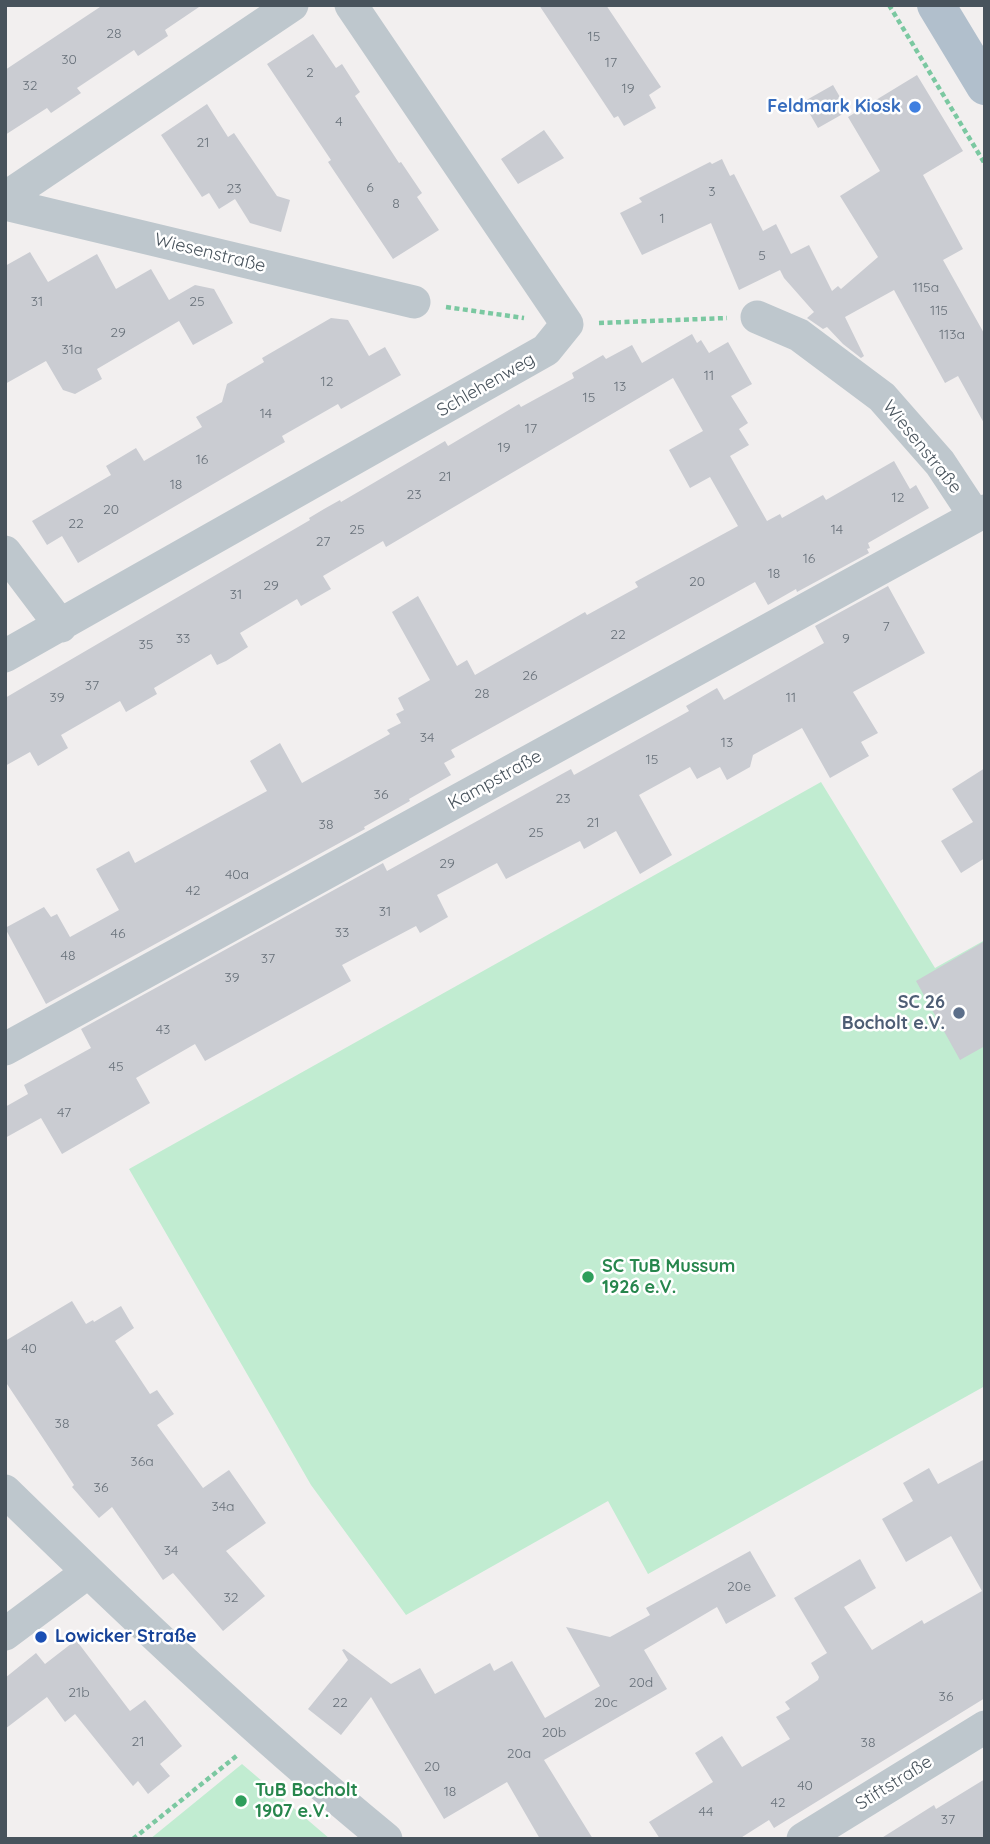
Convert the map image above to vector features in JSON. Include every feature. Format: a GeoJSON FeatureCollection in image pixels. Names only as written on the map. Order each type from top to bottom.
{"type":"FeatureCollection","features":[{"type":"Feature","properties":{"kind":"main road"},"geometry":{"type":"LineString","coordinates":[[936,5],[985,86]]}},
{"type":"Feature","properties":{"kind":"street"},"geometry":{"type":"LineString","coordinates":[[5,198],[292,5]]}},
{"type":"Feature","properties":{"kind":"street","name":"Schlehenweg"},"geometry":{"type":"LineString","coordinates":[[5,656],[546,350],[567,324],[351,5]]}},
{"type":"Feature","properties":{"kind":"street","name":"Wiesenstraße"},"geometry":{"type":"LineString","coordinates":[[5,204],[414,302]]}},
{"type":"Feature","properties":{"kind":"street","name":"Wiesenstraße"},"geometry":{"type":"LineString","coordinates":[[757,317],[799,335],[882,397],[980,514]]}},
{"type":"Feature","properties":{"kind":"street","name":"Kampstraße"},"geometry":{"type":"LineString","coordinates":[[5,1049],[980,514]]}},
{"type":"Feature","properties":{"kind":"street"},"geometry":{"type":"LineString","coordinates":[[5,552],[61,626]]}},
{"type":"Feature","properties":{"kind":"street"},"geometry":{"type":"LineString","coordinates":[[5,1491],[263,1735],[386,1839]]}},
{"type":"Feature","properties":{"kind":"street"},"geometry":{"type":"LineString","coordinates":[[5,1634],[88,1572]]}},
{"type":"Feature","properties":{"kind":"street","name":"Stiftstraße"},"geometry":{"type":"LineString","coordinates":[[803,1839],[985,1727]]}},
{"type":"Feature","properties":{"kind":"path"},"geometry":{"type":"LineString","coordinates":[[889,5],[985,164]]}},
{"type":"Feature","properties":{"kind":"path"},"geometry":{"type":"LineString","coordinates":[[133,1839],[263,1735]]}},
{"type":"Feature","properties":{"kind":"green space","name":"SC TuB Mussum 1926 e.V."},"geometry":{"type":"Polygon","coordinates":[[[821,782],[935,968],[985,940],[985,1386],[648,1574],[608,1501],[406,1615],[311,1485],[129,1169],[821,782]]]}},
{"type":"Feature","properties":{"kind":"green space","name":"TuB Bocholt 1907 e.V."},"geometry":{"type":"Polygon","coordinates":[[[242,1764],[330,1839],[150,1839],[242,1764]]]}},
{"type":"Feature","properties":{"kind":"building"},"geometry":{"type":"Polygon","coordinates":[[[103,5],[202,5],[165,30],[168,36],[138,56],[134,50],[77,88],[81,93],[51,113],[47,108],[5,135],[5,70],[103,5]]]}},
{"type":"Feature","properties":{"kind":"building"},"geometry":{"type":"Polygon","coordinates":[[[539,5],[606,5],[661,87],[649,95],[656,108],[624,126],[618,116],[614,118],[539,5]]]}},
{"type":"Feature","properties":{"kind":"building"},"geometry":{"type":"Polygon","coordinates":[[[313,34],[336,68],[342,64],[360,92],[355,96],[422,193],[417,197],[439,230],[393,259],[267,64],[313,34]]]}},
{"type":"Feature","properties":{"kind":"building"},"geometry":{"type":"Polygon","coordinates":[[[917,75],[963,151],[923,175],[963,249],[943,260],[985,335],[985,425],[958,376],[945,383],[894,290],[845,317],[864,356],[861,358],[827,327],[823,329],[807,318],[814,312],[780,270],[739,290],[711,223],[642,255],[620,213],[642,202],[639,198],[710,162],[712,164],[722,159],[730,176],[734,174],[763,231],[776,224],[791,254],[809,245],[832,291],[838,286],[841,289],[878,257],[840,196],[880,171],[848,117],[917,75]]]}},
{"type":"Feature","properties":{"kind":"building"},"geometry":{"type":"Polygon","coordinates":[[[833,85],[848,111],[818,128],[803,102],[833,85]]]}},
{"type":"Feature","properties":{"kind":"building"},"geometry":{"type":"Polygon","coordinates":[[[207,104],[228,137],[234,133],[277,196],[290,200],[281,232],[250,223],[235,199],[219,209],[209,193],[202,197],[161,135],[207,104]]]}},
{"type":"Feature","properties":{"kind":"building"},"geometry":{"type":"Polygon","coordinates":[[[544,130],[564,158],[518,184],[501,159],[544,130]]]}},
{"type":"Feature","properties":{"kind":"building"},"geometry":{"type":"Polygon","coordinates":[[[30,252],[48,282],[97,254],[116,289],[151,269],[169,300],[195,285],[214,289],[233,323],[193,345],[179,321],[97,369],[102,379],[75,394],[63,390],[46,361],[5,384],[5,266],[30,252]]]}},
{"type":"Feature","properties":{"kind":"building"},"geometry":{"type":"Polygon","coordinates":[[[331,318],[348,320],[369,356],[385,347],[401,375],[341,409],[338,404],[282,436],[285,442],[78,563],[62,536],[47,545],[32,521],[111,475],[106,466],[136,448],[144,461],[202,427],[196,417],[222,402],[227,384],[264,362],[262,358],[331,318]]]}},
{"type":"Feature","properties":{"kind":"building"},"geometry":{"type":"Polygon","coordinates":[[[692,334],[697,343],[701,340],[709,353],[728,342],[752,384],[731,396],[748,423],[739,429],[749,445],[730,456],[767,521],[780,514],[782,518],[823,495],[826,500],[894,461],[910,489],[916,485],[929,508],[868,543],[869,553],[797,592],[796,589],[768,605],[755,582],[451,750],[455,757],[444,763],[451,775],[409,799],[410,801],[364,827],[365,829],[46,1004],[5,928],[44,907],[51,917],[57,914],[70,937],[119,910],[96,869],[129,851],[135,863],[267,791],[250,761],[280,743],[302,783],[390,734],[387,730],[401,723],[396,714],[404,710],[398,698],[430,680],[392,612],[418,596],[457,666],[467,660],[475,675],[585,612],[587,615],[638,587],[635,582],[738,526],[710,477],[690,488],[669,450],[703,431],[673,378],[386,547],[383,541],[323,576],[331,589],[301,606],[297,599],[240,633],[248,647],[226,661],[217,665],[211,654],[154,688],[157,694],[126,712],[120,701],[61,735],[68,748],[38,766],[30,752],[5,766],[5,698],[340,500],[341,502],[445,441],[448,446],[519,404],[521,407],[574,378],[572,373],[603,355],[606,359],[632,345],[642,363],[692,334]]]}},
{"type":"Feature","properties":{"kind":"building"},"geometry":{"type":"Polygon","coordinates":[[[888,586],[925,653],[853,692],[878,733],[861,742],[869,756],[830,778],[802,728],[753,755],[750,767],[727,780],[720,767],[697,779],[690,767],[639,795],[672,855],[640,874],[616,831],[584,849],[580,841],[506,879],[497,863],[437,895],[448,917],[420,933],[416,926],[342,965],[351,981],[205,1061],[195,1044],[136,1078],[150,1103],[62,1154],[41,1118],[5,1138],[5,1107],[28,1094],[24,1085],[91,1048],[81,1029],[383,863],[387,871],[571,769],[574,775],[689,711],[686,706],[717,688],[724,700],[824,643],[815,626],[888,586]]]}},
{"type":"Feature","properties":{"kind":"building"},"geometry":{"type":"Polygon","coordinates":[[[985,768],[985,858],[961,873],[941,841],[973,822],[952,789],[985,768]]]}},
{"type":"Feature","properties":{"kind":"building","name":"SC 26 Bocholt e.V."},"geometry":{"type":"Polygon","coordinates":[[[985,941],[985,1046],[960,1060],[916,981],[985,941]]]}},
{"type":"Feature","properties":{"kind":"building"},"geometry":{"type":"Polygon","coordinates":[[[72,1301],[86,1324],[121,1306],[134,1328],[115,1341],[150,1394],[157,1390],[174,1414],[157,1425],[203,1488],[229,1470],[266,1523],[226,1551],[265,1596],[223,1631],[173,1573],[163,1580],[112,1507],[99,1518],[72,1487],[74,1485],[5,1381],[5,1341],[72,1301]]]}},
{"type":"Feature","properties":{"kind":"building"},"geometry":{"type":"Polygon","coordinates":[[[985,1459],[985,1698],[774,1828],[769,1820],[739,1839],[660,1839],[649,1822],[713,1782],[695,1753],[722,1736],[742,1767],[790,1739],[776,1717],[790,1709],[785,1702],[818,1680],[811,1663],[827,1653],[794,1598],[860,1559],[876,1588],[844,1607],[872,1650],[922,1620],[924,1624],[982,1591],[951,1536],[906,1562],[882,1519],[913,1501],[903,1483],[929,1468],[938,1484],[985,1459]]]}},
{"type":"Feature","properties":{"kind":"building"},"geometry":{"type":"Polygon","coordinates":[[[750,1551],[776,1596],[726,1624],[717,1607],[644,1650],[667,1689],[544,1760],[593,1839],[540,1839],[507,1782],[444,1819],[371,1697],[341,1735],[308,1709],[348,1660],[342,1650],[344,1649],[391,1684],[420,1668],[435,1694],[490,1663],[494,1671],[512,1661],[545,1718],[600,1686],[566,1627],[610,1637],[650,1615],[646,1608],[750,1551]]]}},
{"type":"Feature","properties":{"kind":"building"},"geometry":{"type":"Polygon","coordinates":[[[76,1640],[130,1711],[145,1700],[182,1746],[160,1764],[170,1776],[148,1794],[138,1781],[133,1786],[75,1714],[65,1722],[47,1697],[5,1729],[5,1678],[36,1653],[45,1664],[76,1640]]]}},
{"type":"Feature","properties":{"kind":"building"},"geometry":{"type":"Polygon","coordinates":[[[985,1779],[985,1839],[880,1839],[934,1805],[936,1809],[985,1779]]]}},
{"type":"Feature","properties":{"kind":"place","name":"Feldmark Kiosk"},"geometry":{"type":"Point","coordinates":[915,107]}},
{"type":"Feature","properties":{"kind":"place","name":"SC 26 Bocholt e.V."},"geometry":{"type":"Point","coordinates":[959,1013]}},
{"type":"Feature","properties":{"kind":"place","name":"SC TuB Mussum 1926 e.V."},"geometry":{"type":"Point","coordinates":[588,1277]}},
{"type":"Feature","properties":{"kind":"place","name":"Lowicker Straße"},"geometry":{"type":"Point","coordinates":[41,1637]}},
{"type":"Feature","properties":{"kind":"place","name":"TuB Bocholt 1907 e.V."},"geometry":{"type":"Point","coordinates":[241,1801]}}]}
